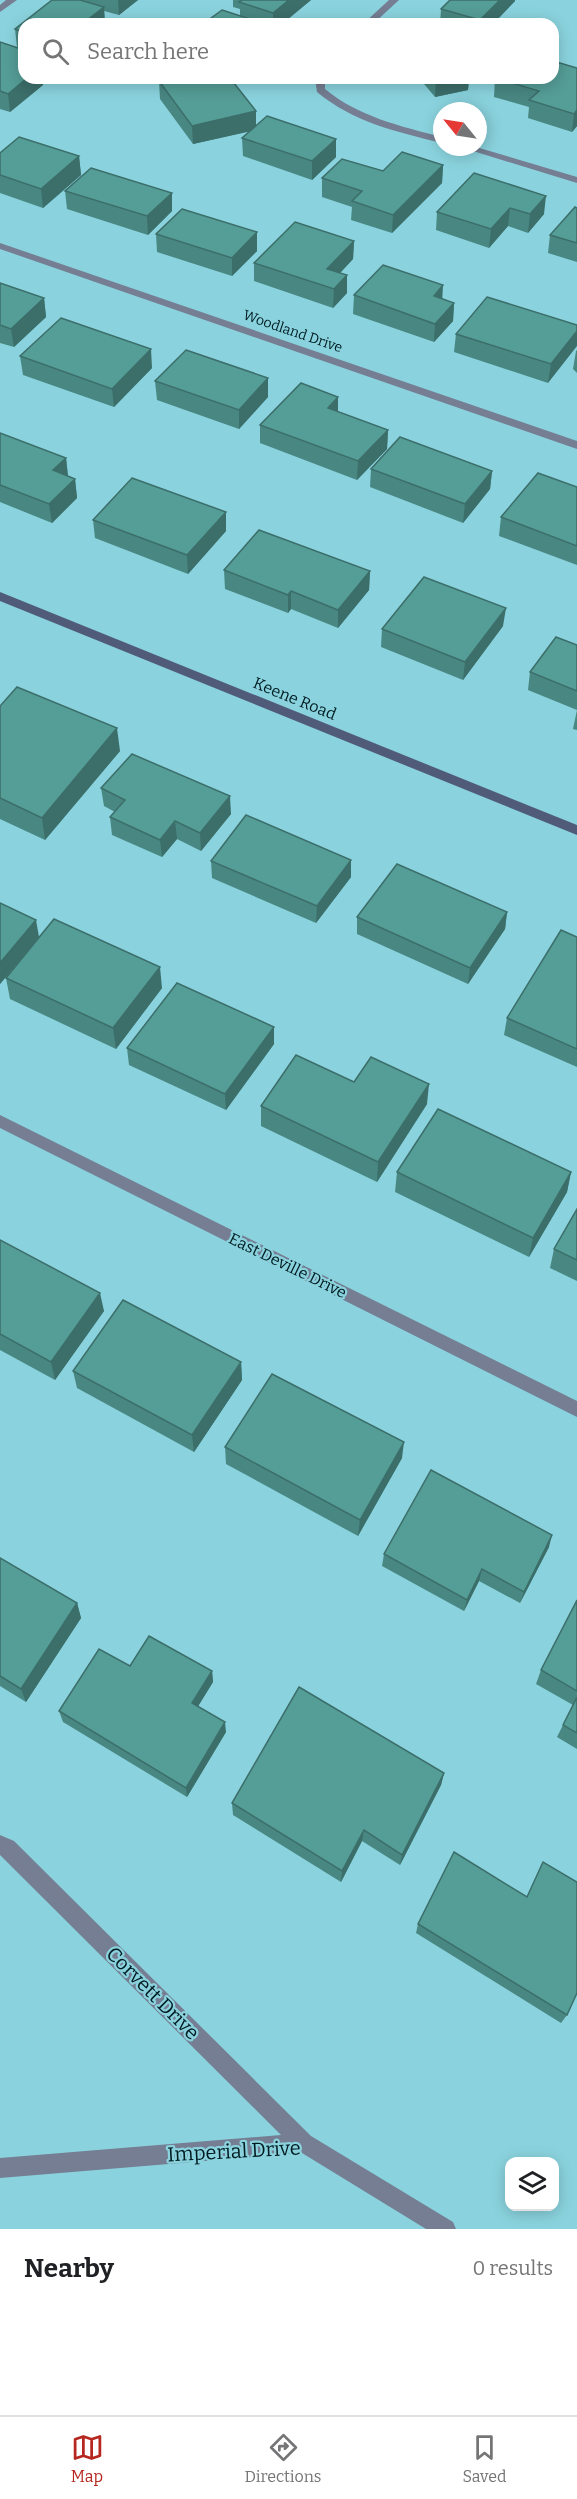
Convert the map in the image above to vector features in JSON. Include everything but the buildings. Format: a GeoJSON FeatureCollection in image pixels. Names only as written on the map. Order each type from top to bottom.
{"type":"FeatureCollection","features":[{"type":"Feature","properties":{"kind":"main road","name":"Keene Road"},"geometry":{"type":"LineString","coordinates":[[0,596],[577,830]]}},
{"type":"Feature","properties":{"kind":"street"},"geometry":{"type":"LineString","coordinates":[[0,9],[12,0]]}},
{"type":"Feature","properties":{"kind":"street"},"geometry":{"type":"LineString","coordinates":[[374,18],[394,0]]}},
{"type":"Feature","properties":{"kind":"street"},"geometry":{"type":"LineString","coordinates":[[320,84],[320,90],[336,105],[361,116],[433,137]]}},
{"type":"Feature","properties":{"kind":"street"},"geometry":{"type":"LineString","coordinates":[[487,153],[577,180]]}},
{"type":"Feature","properties":{"kind":"street","name":"Woodland Drive"},"geometry":{"type":"LineString","coordinates":[[0,246],[577,445]]}},
{"type":"Feature","properties":{"kind":"street","name":"East Deville Drive"},"geometry":{"type":"LineString","coordinates":[[0,1121],[577,1409]]}},
{"type":"Feature","properties":{"kind":"street","name":"Corvett Drive"},"geometry":{"type":"LineString","coordinates":[[0,1844],[16,1856],[304,2143]]}},
{"type":"Feature","properties":{"kind":"street","name":"Imperial Drive"},"geometry":{"type":"LineString","coordinates":[[0,2168],[304,2143],[446,2229]]}}]}
